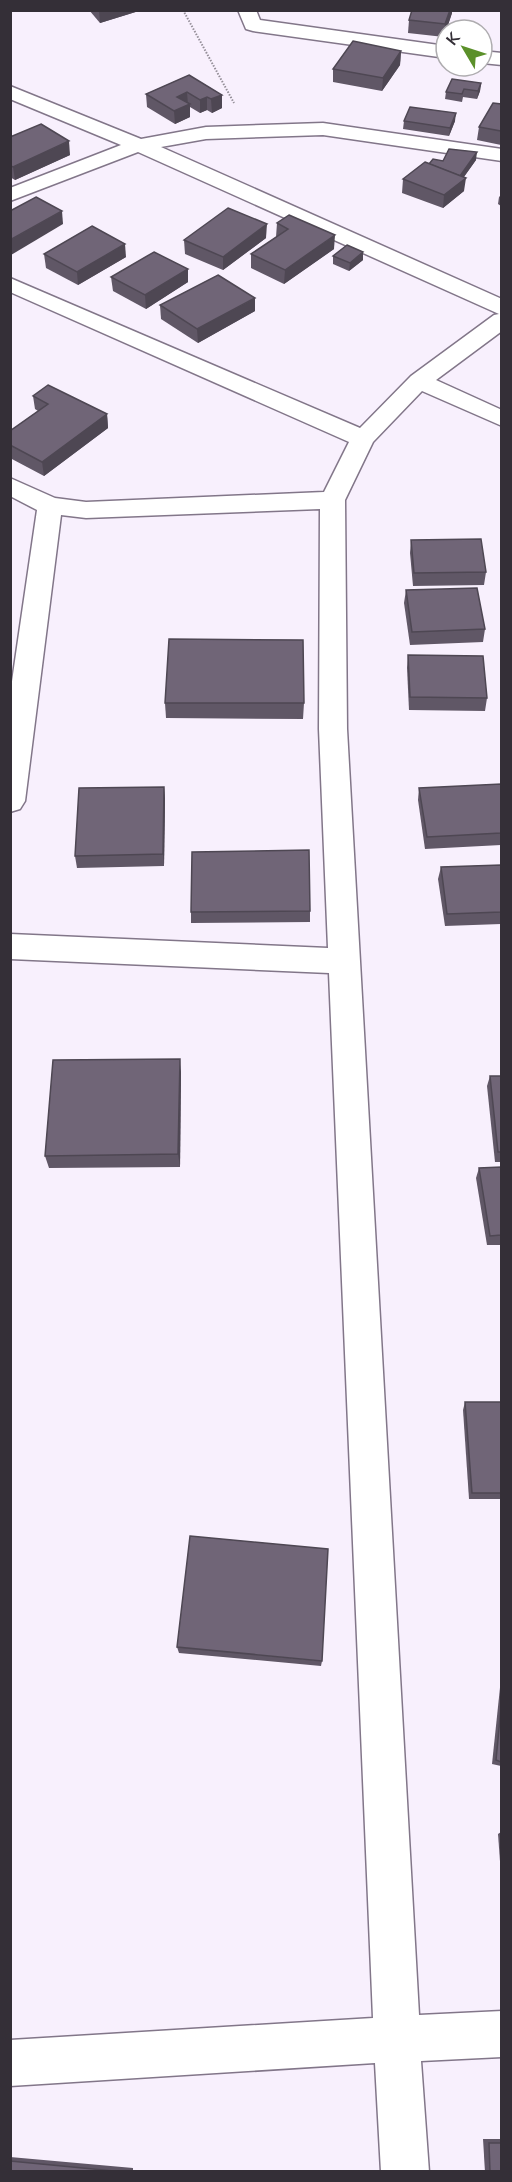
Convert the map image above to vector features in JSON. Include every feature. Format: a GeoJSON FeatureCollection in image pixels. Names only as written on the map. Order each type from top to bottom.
{"type":"FeatureCollection","features":[{"type":"Feature","properties":{"kind":"street"},"geometry":{"type":"LineString","coordinates":[[247,10],[253,25],[434,50]]}},
{"type":"Feature","properties":{"kind":"street"},"geometry":{"type":"LineString","coordinates":[[10,92],[139,145],[501,308]]}},
{"type":"Feature","properties":{"kind":"street"},"geometry":{"type":"LineString","coordinates":[[10,195],[139,145],[206,133],[323,129],[501,155]]}},
{"type":"Feature","properties":{"kind":"street"},"geometry":{"type":"LineString","coordinates":[[10,284],[363,439]]}},
{"type":"Feature","properties":{"kind":"street"},"geometry":{"type":"LineString","coordinates":[[405,2172],[333,729],[333,500],[363,439],[419,381],[501,320]]}},
{"type":"Feature","properties":{"kind":"street"},"geometry":{"type":"LineString","coordinates":[[419,381],[501,419]]}},
{"type":"Feature","properties":{"kind":"street"},"geometry":{"type":"LineString","coordinates":[[10,486],[50,506],[114,510],[333,500]]}},
{"type":"Feature","properties":{"kind":"street"},"geometry":{"type":"LineString","coordinates":[[10,801],[13,760],[50,506]]}},
{"type":"Feature","properties":{"kind":"street"},"geometry":{"type":"LineString","coordinates":[[10,946],[344,961]]}},
{"type":"Feature","properties":{"kind":"street"},"geometry":{"type":"LineString","coordinates":[[10,2063],[501,2034]]}},
{"type":"Feature","properties":{"kind":"path"},"geometry":{"type":"LineString","coordinates":[[183,10],[249,130]]}},
{"type":"Feature","properties":{"kind":"building"},"geometry":{"type":"Polygon","coordinates":[[[412,10],[450,10],[447,18],[434,18],[434,23],[409,20],[412,10]]]}},
{"type":"Feature","properties":{"kind":"building"},"geometry":{"type":"Polygon","coordinates":[[[353,41],[401,51],[383,78],[333,69],[353,41]]]}},
{"type":"Feature","properties":{"kind":"building"},"geometry":{"type":"Polygon","coordinates":[[[189,75],[222,95],[200,100],[187,92],[177,97],[190,104],[174,111],[146,94],[189,75]]]}},
{"type":"Feature","properties":{"kind":"building"},"geometry":{"type":"Polygon","coordinates":[[[452,79],[481,83],[478,91],[464,89],[462,94],[446,92],[452,79]]]}},
{"type":"Feature","properties":{"kind":"building"},"geometry":{"type":"Polygon","coordinates":[[[493,103],[501,104],[501,131],[479,127],[493,103]]]}},
{"type":"Feature","properties":{"kind":"building"},"geometry":{"type":"Polygon","coordinates":[[[410,107],[456,113],[450,128],[404,121],[410,107]]]}},
{"type":"Feature","properties":{"kind":"building"},"geometry":{"type":"Polygon","coordinates":[[[41,124],[69,141],[13,167],[10,165],[10,137],[41,124]]]}},
{"type":"Feature","properties":{"kind":"building"},"geometry":{"type":"Polygon","coordinates":[[[449,149],[477,152],[460,176],[429,164],[433,159],[443,161],[449,149]]]}},
{"type":"Feature","properties":{"kind":"building"},"geometry":{"type":"Polygon","coordinates":[[[425,162],[466,178],[444,195],[403,179],[425,162]]]}},
{"type":"Feature","properties":{"kind":"building"},"geometry":{"type":"Polygon","coordinates":[[[36,197],[62,211],[10,240],[10,211],[36,197]]]}},
{"type":"Feature","properties":{"kind":"building"},"geometry":{"type":"Polygon","coordinates":[[[228,208],[267,224],[223,257],[184,240],[228,208]]]}},
{"type":"Feature","properties":{"kind":"building"},"geometry":{"type":"Polygon","coordinates":[[[289,215],[335,235],[285,270],[251,254],[288,229],[277,223],[289,215]]]}},
{"type":"Feature","properties":{"kind":"building"},"geometry":{"type":"Polygon","coordinates":[[[92,226],[125,244],[77,272],[44,254],[92,226]]]}},
{"type":"Feature","properties":{"kind":"building"},"geometry":{"type":"Polygon","coordinates":[[[347,245],[363,252],[350,263],[333,256],[347,245]]]}},
{"type":"Feature","properties":{"kind":"building"},"geometry":{"type":"Polygon","coordinates":[[[154,252],[188,269],[145,295],[111,277],[154,252]]]}},
{"type":"Feature","properties":{"kind":"building"},"geometry":{"type":"Polygon","coordinates":[[[218,275],[255,298],[197,329],[160,305],[218,275]]]}},
{"type":"Feature","properties":{"kind":"building"},"geometry":{"type":"Polygon","coordinates":[[[48,385],[107,414],[42,462],[10,445],[10,431],[48,404],[33,396],[48,385]]]}},
{"type":"Feature","properties":{"kind":"building"},"geometry":{"type":"Polygon","coordinates":[[[481,539],[486,572],[414,573],[411,540],[481,539]]]}},
{"type":"Feature","properties":{"kind":"building"},"geometry":{"type":"Polygon","coordinates":[[[477,588],[485,629],[412,632],[406,590],[477,588]]]}},
{"type":"Feature","properties":{"kind":"building"},"geometry":{"type":"Polygon","coordinates":[[[169,639],[303,640],[304,703],[165,703],[169,639]]]}},
{"type":"Feature","properties":{"kind":"building"},"geometry":{"type":"Polygon","coordinates":[[[408,655],[483,656],[487,698],[410,697],[408,655]]]}},
{"type":"Feature","properties":{"kind":"building"},"geometry":{"type":"Polygon","coordinates":[[[501,784],[501,833],[427,837],[419,788],[501,784]]]}},
{"type":"Feature","properties":{"kind":"building"},"geometry":{"type":"Polygon","coordinates":[[[164,787],[163,854],[75,856],[79,788],[164,787]]]}},
{"type":"Feature","properties":{"kind":"building"},"geometry":{"type":"Polygon","coordinates":[[[309,850],[310,911],[191,912],[192,852],[309,850]]]}},
{"type":"Feature","properties":{"kind":"building"},"geometry":{"type":"Polygon","coordinates":[[[501,865],[501,912],[447,914],[441,867],[501,865]]]}},
{"type":"Feature","properties":{"kind":"building"},"geometry":{"type":"Polygon","coordinates":[[[180,1059],[178,1154],[45,1156],[53,1060],[180,1059]]]}},
{"type":"Feature","properties":{"kind":"building"},"geometry":{"type":"Polygon","coordinates":[[[490,1076],[501,1076],[501,1152],[498,1152],[490,1076]]]}},
{"type":"Feature","properties":{"kind":"building"},"geometry":{"type":"Polygon","coordinates":[[[501,1167],[501,1235],[490,1236],[479,1168],[501,1167]]]}},
{"type":"Feature","properties":{"kind":"building"},"geometry":{"type":"Polygon","coordinates":[[[465,1402],[501,1402],[501,1493],[472,1493],[465,1402]]]}},
{"type":"Feature","properties":{"kind":"building"},"geometry":{"type":"Polygon","coordinates":[[[190,1536],[328,1549],[322,1661],[177,1647],[190,1536]]]}},
{"type":"Feature","properties":{"kind":"building"},"geometry":{"type":"Polygon","coordinates":[[[501,1708],[501,1762],[496,1760],[501,1708]]]}},
{"type":"Feature","properties":{"kind":"building"},"geometry":{"type":"Polygon","coordinates":[[[489,2143],[501,2143],[501,2172],[490,2172],[489,2143]]]}},
{"type":"Feature","properties":{"kind":"building"},"geometry":{"type":"Polygon","coordinates":[[[10,2161],[124,2172],[10,2172],[10,2161]]]}}]}
